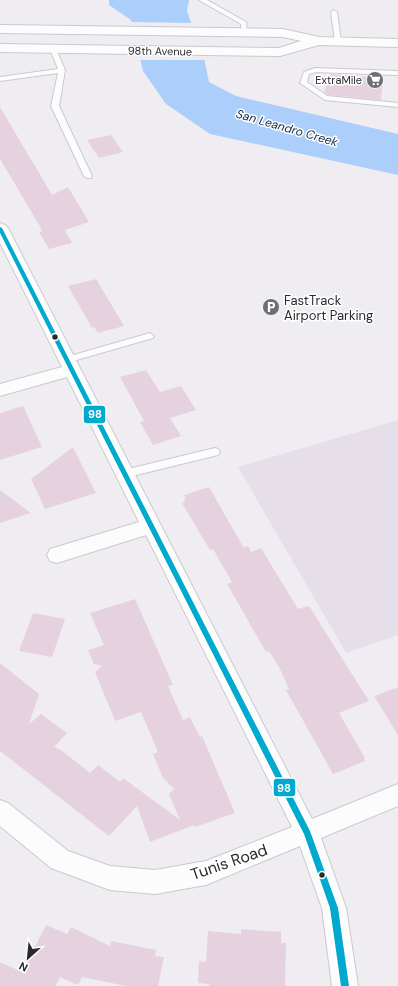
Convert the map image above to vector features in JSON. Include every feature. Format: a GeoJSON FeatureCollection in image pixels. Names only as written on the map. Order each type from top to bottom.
{"type":"FeatureCollection","features":[{"type":"Feature","properties":{"kind":"main road","name":"98th Avenue"},"geometry":{"type":"LineString","coordinates":[[0,30],[283,32],[319,41],[398,43]]}},
{"type":"Feature","properties":{"kind":"main road","name":"98th Avenue"},"geometry":{"type":"LineString","coordinates":[[0,48],[280,52],[319,41]]}},
{"type":"Feature","properties":{"kind":"street"},"geometry":{"type":"LineString","coordinates":[[0,228],[307,833],[334,908],[344,986]]}},
{"type":"Feature","properties":{"kind":"street"},"geometry":{"type":"LineString","coordinates":[[0,390],[69,365]]}},
{"type":"Feature","properties":{"kind":"street"},"geometry":{"type":"LineString","coordinates":[[57,555],[150,526]]}},
{"type":"Feature","properties":{"kind":"street","name":"Tunis Road"},"geometry":{"type":"LineString","coordinates":[[0,811],[60,860],[110,878],[155,882],[206,874],[398,796]]}},
{"type":"Feature","properties":{"kind":"lane"},"geometry":{"type":"LineString","coordinates":[[202,0],[244,23],[244,32]]}},
{"type":"Feature","properties":{"kind":"lane"},"geometry":{"type":"LineString","coordinates":[[334,12],[338,41]]}},
{"type":"Feature","properties":{"kind":"lane"},"geometry":{"type":"LineString","coordinates":[[53,49],[62,70],[55,106],[88,176]]}},
{"type":"Feature","properties":{"kind":"lane"},"geometry":{"type":"LineString","coordinates":[[0,79],[62,70]]}},
{"type":"Feature","properties":{"kind":"lane"},"geometry":{"type":"LineString","coordinates":[[396,73],[315,70],[306,73],[304,83],[325,98],[398,105]]}},
{"type":"Feature","properties":{"kind":"lane"},"geometry":{"type":"LineString","coordinates":[[69,365],[150,336]]}},
{"type":"Feature","properties":{"kind":"lane"},"geometry":{"type":"LineString","coordinates":[[124,474],[215,452]]}},
{"type":"Feature","properties":{"kind":"shaded area"},"geometry":{"type":"Polygon","coordinates":[[[398,420],[398,635],[346,653],[238,467],[398,420]]]}},
{"type":"Feature","properties":{"kind":"water","name":"San Leandro Creek"},"geometry":{"type":"Polygon","coordinates":[[[109,0],[189,0],[187,11],[205,62],[209,82],[236,96],[398,134],[398,175],[210,134],[166,104],[143,71],[131,20],[109,5],[109,0]]]}},
{"type":"Feature","properties":{"kind":"pier"},"geometry":{"type":"Polygon","coordinates":[[[129,22],[194,23],[207,60],[138,60],[129,22]]]}},
{"type":"Feature","properties":{"kind":"building"},"geometry":{"type":"Polygon","coordinates":[[[330,74],[383,78],[381,100],[328,95],[324,92],[330,74]]]}},
{"type":"Feature","properties":{"kind":"building"},"geometry":{"type":"Polygon","coordinates":[[[0,107],[52,195],[68,187],[89,222],[65,230],[72,243],[49,249],[39,232],[42,231],[41,228],[0,159],[0,107]]]}},
{"type":"Feature","properties":{"kind":"building"},"geometry":{"type":"Polygon","coordinates":[[[111,135],[123,152],[99,158],[87,140],[111,135]]]}},
{"type":"Feature","properties":{"kind":"building"},"geometry":{"type":"Polygon","coordinates":[[[96,279],[124,326],[98,333],[94,327],[92,328],[68,286],[96,279]]]}},
{"type":"Feature","properties":{"kind":"building"},"geometry":{"type":"Polygon","coordinates":[[[146,370],[160,392],[181,386],[196,410],[170,418],[181,436],[153,445],[140,422],[144,421],[120,377],[146,370]]]}},
{"type":"Feature","properties":{"kind":"building"},"geometry":{"type":"Polygon","coordinates":[[[23,406],[42,447],[0,460],[0,413],[23,406]]]}},
{"type":"Feature","properties":{"kind":"building"},"geometry":{"type":"Polygon","coordinates":[[[73,447],[96,493],[45,509],[31,479],[73,447]]]}},
{"type":"Feature","properties":{"kind":"building"},"geometry":{"type":"Polygon","coordinates":[[[209,487],[244,548],[248,546],[251,552],[261,548],[298,609],[309,606],[369,701],[339,713],[365,758],[365,761],[333,774],[286,690],[289,689],[280,669],[269,651],[266,652],[227,584],[232,582],[213,549],[210,550],[182,503],[185,502],[184,500],[186,499],[184,495],[209,487]]]}},
{"type":"Feature","properties":{"kind":"building"},"geometry":{"type":"Polygon","coordinates":[[[0,490],[31,513],[0,523],[0,490]]]}},
{"type":"Feature","properties":{"kind":"building"},"geometry":{"type":"Polygon","coordinates":[[[135,599],[173,685],[168,686],[183,720],[190,717],[200,737],[202,736],[235,813],[195,827],[194,825],[150,842],[137,806],[109,836],[0,751],[0,663],[39,694],[29,724],[41,714],[67,733],[54,747],[61,750],[90,773],[98,765],[120,782],[123,778],[180,820],[169,794],[174,789],[163,778],[153,754],[158,752],[141,712],[115,721],[95,672],[102,666],[94,664],[88,650],[104,645],[90,613],[135,599]]]}},
{"type":"Feature","properties":{"kind":"building"},"geometry":{"type":"Polygon","coordinates":[[[33,613],[65,619],[52,657],[19,651],[33,613]]]}},
{"type":"Feature","properties":{"kind":"building"},"geometry":{"type":"Polygon","coordinates":[[[398,687],[398,735],[374,696],[398,687]]]}},
{"type":"Feature","properties":{"kind":"building"},"geometry":{"type":"Polygon","coordinates":[[[46,925],[67,934],[71,927],[110,946],[111,941],[156,950],[155,956],[164,957],[158,986],[126,986],[82,977],[78,985],[60,977],[56,986],[0,986],[0,962],[22,972],[46,925]]]}},
{"type":"Feature","properties":{"kind":"building"},"geometry":{"type":"Polygon","coordinates":[[[241,929],[281,932],[281,943],[286,943],[285,986],[209,986],[209,984],[198,983],[199,961],[206,962],[208,931],[241,934],[241,929]]]}},
{"type":"Feature","properties":{"kind":"transit line","name":"98"},"geometry":{"type":"LineString","coordinates":[[0,228],[307,833],[334,908],[345,986]]}},
{"type":"Feature","properties":{"kind":"place","name":"ExtraMile"},"geometry":{"type":"Point","coordinates":[375,80]}},
{"type":"Feature","properties":{"kind":"place","name":"FastTrack Airport Parking"},"geometry":{"type":"Point","coordinates":[271,307]}}]}
